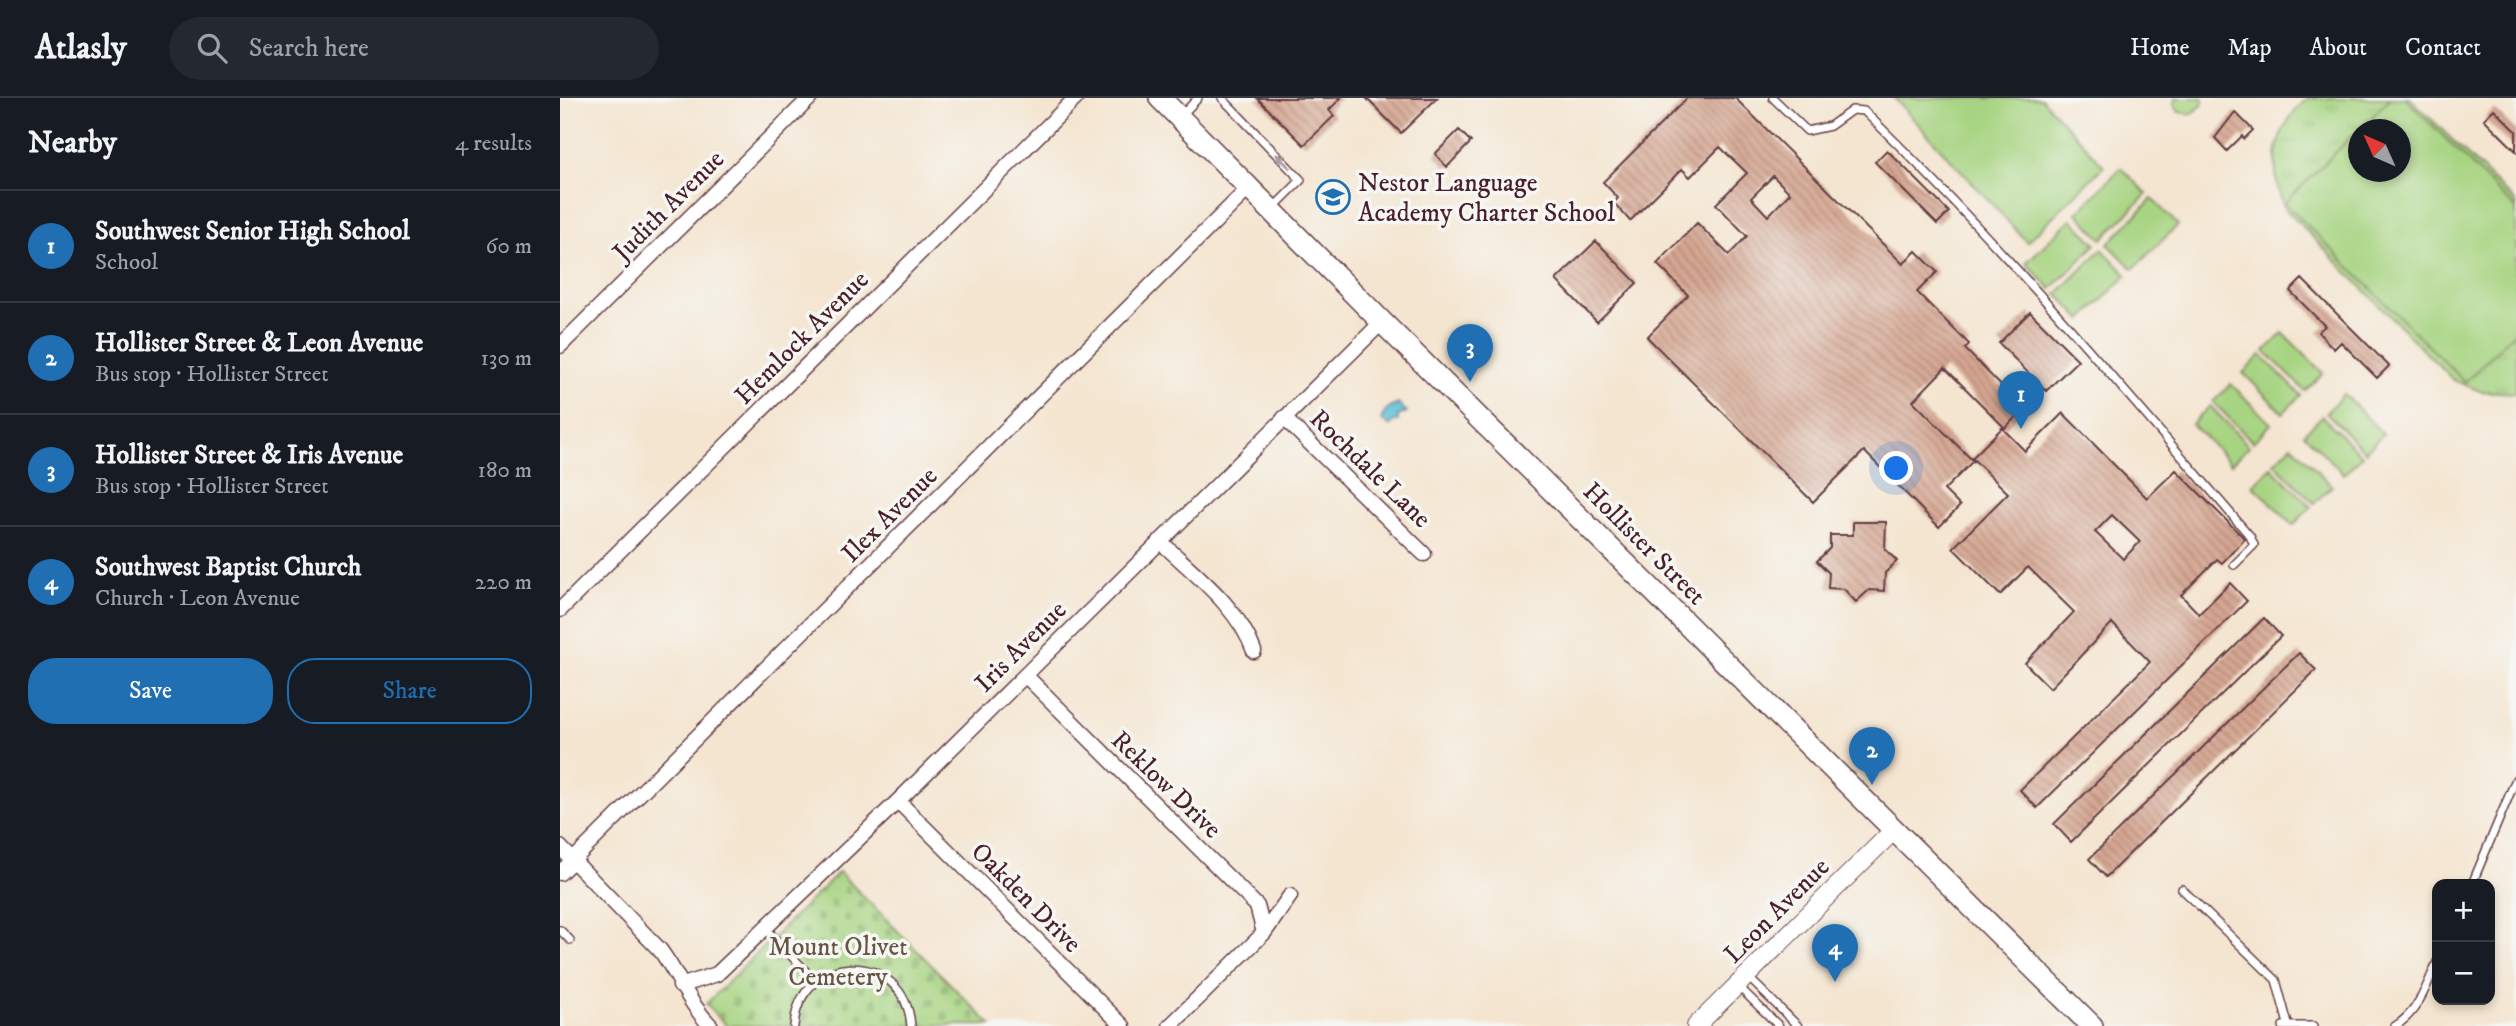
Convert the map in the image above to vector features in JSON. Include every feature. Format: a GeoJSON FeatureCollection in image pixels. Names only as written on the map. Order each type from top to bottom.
{"type":"FeatureCollection","features":[{"type":"Feature","properties":{"kind":"main road","name":"Hollister Street"},"geometry":{"type":"LineString","coordinates":[[1160,98],[1382,323],[2092,1026]]}},
{"type":"Feature","properties":{"kind":"street","name":"Judith Avenue"},"geometry":{"type":"LineString","coordinates":[[560,346],[810,98]]}},
{"type":"Feature","properties":{"kind":"street","name":"Hemlock Avenue"},"geometry":{"type":"LineString","coordinates":[[560,610],[1076,98]]}},
{"type":"Feature","properties":{"kind":"street","name":"Ilex Avenue"},"geometry":{"type":"LineString","coordinates":[[560,873],[1250,187]]}},
{"type":"Feature","properties":{"kind":"street","name":"Iris Avenue"},"geometry":{"type":"LineString","coordinates":[[680,986],[717,974],[898,801],[1382,323]]}},
{"type":"Feature","properties":{"kind":"street","name":"Rochdale Lane"},"geometry":{"type":"LineString","coordinates":[[1284,418],[1424,554]]}},
{"type":"Feature","properties":{"kind":"street"},"geometry":{"type":"LineString","coordinates":[[1160,541],[1223,602],[1238,620],[1254,651]]}},
{"type":"Feature","properties":{"kind":"street","name":"Reklow Drive"},"geometry":{"type":"LineString","coordinates":[[1025,675],[1257,905],[1264,933]]}},
{"type":"Feature","properties":{"kind":"street","name":"Oakden Drive"},"geometry":{"type":"LineString","coordinates":[[898,801],[1123,1026]]}},
{"type":"Feature","properties":{"kind":"street","name":"Leon Avenue"},"geometry":{"type":"LineString","coordinates":[[1696,1026],[1893,831]]}},
{"type":"Feature","properties":{"kind":"street"},"geometry":{"type":"LineString","coordinates":[[560,847],[660,950],[672,966],[694,1009],[711,1026]]}},
{"type":"Feature","properties":{"kind":"street"},"geometry":{"type":"LineString","coordinates":[[1170,1026],[1264,933],[1290,895]]}},
{"type":"Feature","properties":{"kind":"lane"},"geometry":{"type":"LineString","coordinates":[[1180,117],[1198,98]]}},
{"type":"Feature","properties":{"kind":"lane"},"geometry":{"type":"LineString","coordinates":[[1222,98],[1301,180],[1271,210]]}},
{"type":"Feature","properties":{"kind":"lane"},"geometry":{"type":"LineString","coordinates":[[1773,98],[1807,131],[1830,126],[1852,110],[1864,111],[1945,189],[2076,334],[2250,536],[2253,545],[2234,565]]}},
{"type":"Feature","properties":{"kind":"lane"},"geometry":{"type":"LineString","coordinates":[[2474,879],[2516,779]]}},
{"type":"Feature","properties":{"kind":"lane"},"geometry":{"type":"LineString","coordinates":[[2182,889],[2276,980],[2285,1025],[2314,1026]]}},
{"type":"Feature","properties":{"kind":"lane"},"geometry":{"type":"LineString","coordinates":[[765,928],[815,981]]}},
{"type":"Feature","properties":{"kind":"lane"},"geometry":{"type":"LineString","coordinates":[[560,930],[570,940]]}},
{"type":"Feature","properties":{"kind":"lane"},"geometry":{"type":"LineString","coordinates":[[794,1026],[800,1001],[815,981],[837,970],[861,968],[873,971],[894,984],[902,993],[911,1026]]}},
{"type":"Feature","properties":{"kind":"lane"},"geometry":{"type":"LineString","coordinates":[[2395,1026],[2404,1021],[2420,999],[2432,973]]}},
{"type":"Feature","properties":{"kind":"lane"},"geometry":{"type":"LineString","coordinates":[[1742,980],[1779,1026]]}},
{"type":"Feature","properties":{"kind":"lane"},"geometry":{"type":"LineString","coordinates":[[1742,980],[1798,1026]]}},
{"type":"Feature","properties":{"kind":"green space"},"geometry":{"type":"Polygon","coordinates":[[[1894,98],[2041,98],[2104,166],[2027,242],[1894,98]]]}},
{"type":"Feature","properties":{"kind":"green space"},"geometry":{"type":"Polygon","coordinates":[[[2175,98],[2204,98],[2202,105],[2192,114],[2179,112],[2174,105],[2175,98]]]}},
{"type":"Feature","properties":{"kind":"green space"},"geometry":{"type":"Polygon","coordinates":[[[2308,98],[2410,98],[2516,203],[2516,393],[2480,391],[2453,380],[2285,209],[2276,179],[2276,164],[2277,149],[2287,122],[2308,98]]]}},
{"type":"Feature","properties":{"kind":"green space"},"geometry":{"type":"Polygon","coordinates":[[[2390,98],[2405,98],[2516,209],[2516,331],[2465,382],[2285,203],[2348,140],[2348,182],[2411,182],[2411,119],[2370,119],[2390,98]]]}},
{"type":"Feature","properties":{"kind":"green space"},"geometry":{"type":"Polygon","coordinates":[[[2121,168],[2147,194],[2102,239],[2077,213],[2121,168]]]}},
{"type":"Feature","properties":{"kind":"green space"},"geometry":{"type":"Polygon","coordinates":[[[2152,199],[2178,225],[2133,269],[2108,244],[2152,199]]]}},
{"type":"Feature","properties":{"kind":"green space"},"geometry":{"type":"Polygon","coordinates":[[[2071,219],[2096,244],[2051,289],[2026,263],[2071,219]]]}},
{"type":"Feature","properties":{"kind":"green space"},"geometry":{"type":"Polygon","coordinates":[[[2102,249],[2127,275],[2082,320],[2057,294],[2102,249]]]}},
{"type":"Feature","properties":{"kind":"green space"},"geometry":{"type":"Polygon","coordinates":[[[2283,333],[2323,373],[2305,391],[2265,351],[2283,333]]]}},
{"type":"Feature","properties":{"kind":"green space"},"geometry":{"type":"Polygon","coordinates":[[[2261,355],[2301,395],[2283,413],[2243,373],[2261,355]]]}},
{"type":"Feature","properties":{"kind":"green space"},"geometry":{"type":"Polygon","coordinates":[[[2231,384],[2271,424],[2253,442],[2213,402],[2231,384]]]}},
{"type":"Feature","properties":{"kind":"green space"},"geometry":{"type":"Polygon","coordinates":[[[2344,394],[2383,434],[2365,452],[2326,412],[2344,394]]]}},
{"type":"Feature","properties":{"kind":"green space"},"geometry":{"type":"Polygon","coordinates":[[[2210,406],[2249,446],[2231,464],[2192,424],[2210,406]]]}},
{"type":"Feature","properties":{"kind":"green space"},"geometry":{"type":"Polygon","coordinates":[[[2322,416],[2362,456],[2344,474],[2304,434],[2322,416]]]}},
{"type":"Feature","properties":{"kind":"green space"},"geometry":{"type":"Polygon","coordinates":[[[2292,445],[2332,486],[2314,503],[2274,463],[2292,445]]]}},
{"type":"Feature","properties":{"kind":"green space"},"geometry":{"type":"Polygon","coordinates":[[[2271,467],[2311,507],[2293,525],[2253,485],[2271,467]]]}},
{"type":"Feature","properties":{"kind":"green space","name":"Mount Olivet Cemetery"},"geometry":{"type":"Polygon","coordinates":[[[839,872],[991,1025],[727,1026],[706,1004],[839,872]]]}},
{"type":"Feature","properties":{"kind":"water"},"geometry":{"type":"Polygon","coordinates":[[[1398,404],[1407,412],[1398,416],[1398,421],[1394,421],[1390,426],[1381,420],[1386,410],[1398,404]]]}},
{"type":"Feature","properties":{"kind":"building"},"geometry":{"type":"Polygon","coordinates":[[[1257,98],[1341,98],[1329,110],[1334,116],[1304,145],[1257,98]]]}},
{"type":"Feature","properties":{"kind":"building"},"geometry":{"type":"Polygon","coordinates":[[[1366,98],[1437,98],[1401,133],[1366,98]]]}},
{"type":"Feature","properties":{"kind":"building"},"geometry":{"type":"Polygon","coordinates":[[[1687,98],[1735,98],[1903,264],[1916,251],[1937,272],[1917,292],[1969,344],[1965,349],[2024,409],[2005,428],[1945,368],[1913,401],[1973,461],[1944,490],[1960,506],[1939,527],[1864,451],[1813,502],[1647,337],[1688,295],[1657,264],[1697,223],[1729,255],[1747,236],[1716,204],[1747,173],[1720,147],[1690,177],[1682,169],[1630,221],[1614,203],[1618,198],[1603,182],[1687,98]],[[1773,176],[1751,198],[1768,216],[1790,193],[1773,176]]]}},
{"type":"Feature","properties":{"kind":"building"},"geometry":{"type":"Polygon","coordinates":[[[2494,109],[2516,131],[2516,151],[2484,119],[2494,109]]]}},
{"type":"Feature","properties":{"kind":"building"},"geometry":{"type":"Polygon","coordinates":[[[2235,112],[2253,130],[2244,139],[2242,136],[2227,151],[2215,138],[2235,112]]]}},
{"type":"Feature","properties":{"kind":"building"},"geometry":{"type":"Polygon","coordinates":[[[1459,130],[1471,142],[1447,167],[1435,154],[1459,130]]]}},
{"type":"Feature","properties":{"kind":"building"},"geometry":{"type":"Polygon","coordinates":[[[1887,150],[1949,212],[1937,224],[1875,162],[1887,150]]]}},
{"type":"Feature","properties":{"kind":"building"},"geometry":{"type":"Polygon","coordinates":[[[1596,241],[1637,283],[1597,322],[1556,280],[1596,241]]]}},
{"type":"Feature","properties":{"kind":"building"},"geometry":{"type":"Polygon","coordinates":[[[2302,279],[2389,366],[2377,378],[2341,342],[2334,349],[2318,332],[2325,326],[2290,291],[2302,279]]]}},
{"type":"Feature","properties":{"kind":"building"},"geometry":{"type":"Polygon","coordinates":[[[2030,312],[2078,360],[2046,391],[1999,343],[2030,312]]]}},
{"type":"Feature","properties":{"kind":"building"},"geometry":{"type":"Polygon","coordinates":[[[2063,413],[2147,498],[2176,470],[2245,539],[2222,563],[2217,559],[2181,595],[2199,614],[2230,583],[2247,601],[2037,808],[2020,790],[2150,662],[2112,623],[2050,688],[2025,663],[2074,612],[2028,567],[2000,595],[1953,548],[2008,493],[1972,458],[2002,428],[2025,451],[2063,413]],[[2112,515],[2095,532],[2123,559],[2140,542],[2112,515]]]}},
{"type":"Feature","properties":{"kind":"building"},"geometry":{"type":"Polygon","coordinates":[[[1853,522],[1886,522],[1885,549],[1897,561],[1885,573],[1884,591],[1869,590],[1856,602],[1844,589],[1828,588],[1829,573],[1817,561],[1830,548],[1830,535],[1853,535],[1853,522]]]}},
{"type":"Feature","properties":{"kind":"building"},"geometry":{"type":"Polygon","coordinates":[[[2264,618],[2281,636],[2071,842],[2054,824],[2264,618]]]}},
{"type":"Feature","properties":{"kind":"building"},"geometry":{"type":"Polygon","coordinates":[[[2299,653],[2316,670],[2106,877],[2089,859],[2299,653]]]}},
{"type":"Feature","properties":{"kind":"place","name":"Nestor Language Academy Charter School"},"geometry":{"type":"Point","coordinates":[1333,197]}},
{"type":"Feature","properties":{"kind":"place","name":"Hollister Street & Iris Avenue"},"geometry":{"type":"Point","coordinates":[1470,382]}},
{"type":"Feature","properties":{"kind":"place","name":"Southwest Senior High School"},"geometry":{"type":"Point","coordinates":[2021,429]}},
{"type":"Feature","properties":{"kind":"place","name":"Hollister Street & Leon Avenue"},"geometry":{"type":"Point","coordinates":[1872,785]}},
{"type":"Feature","properties":{"kind":"place","name":"Southwest Baptist Church"},"geometry":{"type":"Point","coordinates":[1835,982]}}]}
